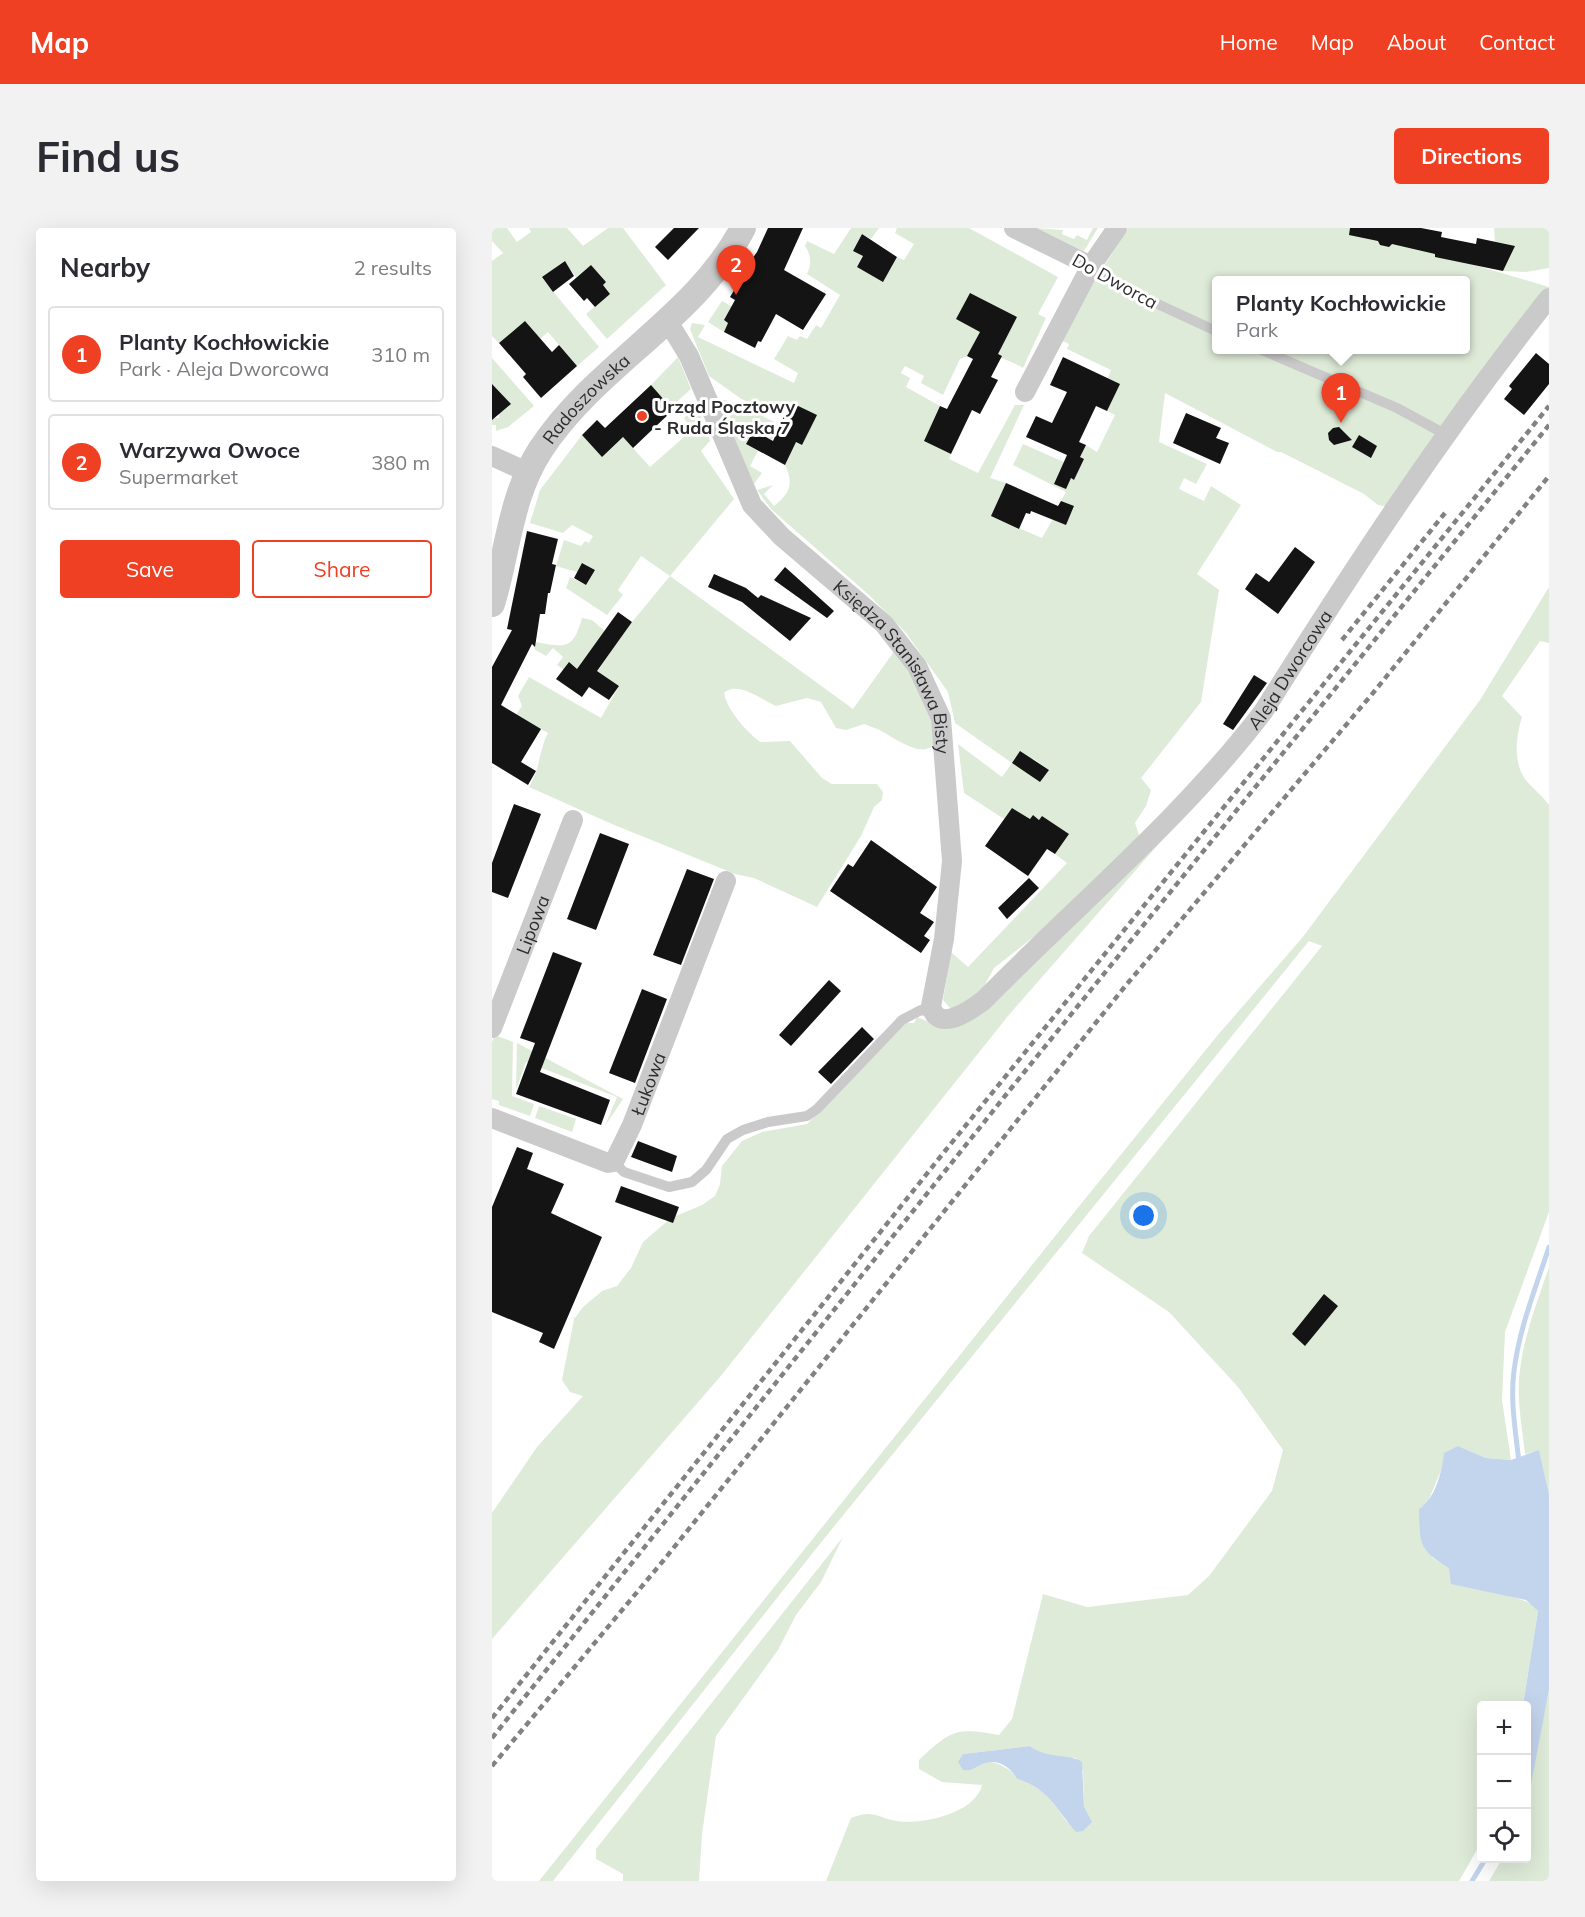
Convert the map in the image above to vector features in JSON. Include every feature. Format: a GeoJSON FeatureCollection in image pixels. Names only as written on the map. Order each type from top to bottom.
{"type":"FeatureCollection","features":[{"type":"Feature","properties":{"kind":"street","name":"Radoszowska"},"geometry":{"type":"LineString","coordinates":[[492,604],[509,526],[527,472],[564,418],[710,277],[743,228]]}},
{"type":"Feature","properties":{"kind":"street","name":"Do Dworca"},"geometry":{"type":"LineString","coordinates":[[1014,228],[1090,266]]}},
{"type":"Feature","properties":{"kind":"street"},"geometry":{"type":"LineString","coordinates":[[1025,392],[1090,266],[1117,228]]}},
{"type":"Feature","properties":{"kind":"street","name":"Aleja Dworcowa"},"geometry":{"type":"LineString","coordinates":[[932,1012],[945,1019],[967,1013],[984,1000],[1161,829],[1240,742],[1263,712],[1393,508],[1445,434],[1549,298]]}},
{"type":"Feature","properties":{"kind":"street","name":"Księdza Stanisława Bisty"},"geometry":{"type":"LineString","coordinates":[[667,320],[689,356],[752,505],[782,537],[884,624],[917,666],[941,718],[952,861],[944,939],[930,1006],[932,1012]]}},
{"type":"Feature","properties":{"kind":"street"},"geometry":{"type":"LineString","coordinates":[[492,456],[527,472]]}},
{"type":"Feature","properties":{"kind":"street","name":"Lipowa"},"geometry":{"type":"LineString","coordinates":[[492,1028],[573,820]]}},
{"type":"Feature","properties":{"kind":"street","name":"Łukowa"},"geometry":{"type":"LineString","coordinates":[[614,1162],[632,1125],[726,881]]}},
{"type":"Feature","properties":{"kind":"street"},"geometry":{"type":"LineString","coordinates":[[492,1118],[608,1163],[614,1162]]}},
{"type":"Feature","properties":{"kind":"lane","name":"Do Dworca"},"geometry":{"type":"LineString","coordinates":[[1090,266],[1123,288],[1212,329]]}},
{"type":"Feature","properties":{"kind":"lane"},"geometry":{"type":"LineString","coordinates":[[1271,354],[1397,408],[1445,434]]}},
{"type":"Feature","properties":{"kind":"lane"},"geometry":{"type":"LineString","coordinates":[[614,1162],[624,1172],[669,1187],[692,1182],[706,1170],[727,1139],[743,1130],[768,1122],[807,1116],[902,1020],[921,1010],[932,1012]]}},
{"type":"Feature","properties":{"kind":"green space"},"geometry":{"type":"Polygon","coordinates":[[[492,228],[507,228],[517,242],[531,232],[529,228],[567,228],[583,246],[608,228],[623,228],[666,285],[607,339],[586,314],[610,294],[603,285],[606,282],[591,265],[576,277],[564,261],[542,278],[599,347],[577,366],[548,332],[540,339],[525,321],[499,343],[492,336],[492,261],[503,253],[492,241],[492,228]]]}},
{"type":"Feature","properties":{"kind":"green space"},"geometry":{"type":"Polygon","coordinates":[[[851,228],[879,228],[871,239],[862,234],[853,251],[863,256],[857,267],[889,272],[897,257],[904,260],[914,244],[895,233],[897,228],[969,228],[1058,277],[1038,314],[1046,318],[1023,368],[992,356],[968,356],[960,359],[943,395],[921,383],[924,376],[905,366],[901,373],[910,378],[906,387],[940,406],[924,441],[951,454],[949,459],[978,473],[1015,405],[1024,405],[990,478],[1006,483],[991,516],[1042,538],[1053,519],[1066,524],[1074,507],[1061,501],[1066,492],[1013,465],[1023,444],[1064,462],[1059,473],[1074,480],[1084,459],[1080,457],[1086,445],[1097,452],[1115,415],[1107,411],[1119,384],[1108,378],[1111,370],[1067,349],[1069,344],[1058,339],[1128,228],[1368,228],[1367,233],[1549,287],[1549,299],[1393,508],[1378,505],[1364,494],[1277,452],[1165,393],[1159,442],[1207,464],[1196,484],[1184,478],[1179,489],[1204,501],[1211,486],[1241,505],[1197,574],[1219,590],[1201,702],[1141,778],[1151,790],[1146,806],[1135,823],[1139,835],[1138,842],[1059,917],[994,968],[982,990],[957,1008],[950,1008],[943,1000],[951,952],[968,967],[1067,863],[1055,854],[1069,834],[1042,816],[1039,820],[1033,815],[1030,819],[1012,808],[1004,819],[964,793],[958,744],[1002,777],[1012,763],[955,723],[948,692],[906,633],[869,595],[772,510],[757,490],[773,485],[764,494],[774,506],[784,497],[790,483],[785,465],[790,455],[787,438],[802,445],[816,415],[786,412],[771,415],[740,398],[709,376],[690,329],[692,323],[705,325],[698,337],[794,383],[798,373],[774,359],[788,336],[797,340],[800,336],[807,339],[816,325],[821,328],[840,295],[807,274],[810,260],[805,246],[807,241],[834,254],[851,228]],[[1034,759],[1012,763],[1040,782],[1049,770],[1034,759]]]}},
{"type":"Feature","properties":{"kind":"green space"},"geometry":{"type":"Polygon","coordinates":[[[1036,228],[1063,230],[1062,234],[1074,239],[1077,235],[1087,240],[1093,228],[1098,228],[1084,251],[1036,228]]]}},
{"type":"Feature","properties":{"kind":"green space"},"geometry":{"type":"Polygon","coordinates":[[[1494,228],[1549,228],[1549,268],[1526,272],[1503,271],[1514,246],[1495,242],[1494,228]]]}},
{"type":"Feature","properties":{"kind":"green space"},"geometry":{"type":"Polygon","coordinates":[[[722,301],[736,309],[724,320],[728,323],[724,332],[708,322],[722,301]]]}},
{"type":"Feature","properties":{"kind":"green space"},"geometry":{"type":"Polygon","coordinates":[[[678,357],[691,389],[671,407],[651,385],[678,357]]]}},
{"type":"Feature","properties":{"kind":"green space"},"geometry":{"type":"Polygon","coordinates":[[[492,358],[534,406],[508,427],[496,431],[496,425],[492,425],[492,418],[499,418],[499,414],[492,390],[492,358]]]}},
{"type":"Feature","properties":{"kind":"green space"},"geometry":{"type":"Polygon","coordinates":[[[720,399],[737,403],[778,424],[772,440],[754,430],[746,444],[758,451],[750,466],[762,473],[754,484],[717,402],[720,399]]]}},
{"type":"Feature","properties":{"kind":"green space"},"geometry":{"type":"Polygon","coordinates":[[[697,406],[710,441],[701,451],[734,499],[670,576],[641,556],[618,590],[623,595],[607,615],[566,588],[570,577],[586,585],[595,570],[583,563],[577,572],[556,566],[564,540],[581,546],[585,541],[589,543],[593,536],[572,525],[563,533],[530,523],[540,490],[582,435],[602,456],[623,437],[650,467],[692,430],[684,418],[697,406]]]}},
{"type":"Feature","properties":{"kind":"green space"},"geometry":{"type":"Polygon","coordinates":[[[670,576],[853,709],[895,650],[918,682],[937,736],[928,749],[913,748],[864,724],[846,730],[836,728],[821,702],[807,698],[776,706],[742,690],[729,690],[724,693],[738,720],[760,742],[790,741],[822,778],[832,784],[877,784],[883,792],[882,800],[874,807],[861,836],[817,907],[754,878],[735,874],[529,787],[536,773],[548,733],[516,715],[522,706],[518,696],[529,677],[601,718],[619,686],[597,671],[632,622],[670,576]]]}},
{"type":"Feature","properties":{"kind":"green space"},"geometry":{"type":"Polygon","coordinates":[[[1549,587],[1549,643],[1540,641],[1502,696],[1522,717],[1517,749],[1521,772],[1549,805],[1549,1212],[1505,1332],[1502,1400],[1511,1460],[1486,1458],[1458,1446],[1442,1468],[1427,1504],[1419,1509],[1433,1558],[1469,1578],[1527,1602],[1538,1611],[1524,1701],[1477,1701],[1477,1850],[1459,1881],[826,1881],[851,1818],[870,1814],[908,1822],[933,1819],[959,1810],[978,1795],[982,1785],[942,1782],[919,1769],[919,1760],[939,1742],[955,1733],[973,1731],[999,1735],[1012,1719],[1043,1594],[1087,1607],[1188,1595],[1209,1576],[1272,1491],[1283,1450],[1238,1387],[1169,1312],[1082,1253],[1089,1236],[1322,946],[1309,941],[815,1550],[553,1881],[539,1881],[1072,1215],[1217,1036],[1302,938],[1480,700],[1549,587]],[[1030,1746],[963,1754],[1007,1768],[1017,1779],[1046,1795],[1067,1822],[1084,1807],[1083,1771],[1076,1758],[1063,1758],[1041,1753],[1030,1746]]]}},
{"type":"Feature","properties":{"kind":"green space"},"geometry":{"type":"Polygon","coordinates":[[[582,618],[592,620],[605,631],[573,676],[557,665],[563,657],[553,648],[546,656],[534,649],[536,642],[562,645],[572,641],[582,618]]]}},
{"type":"Feature","properties":{"kind":"green space"},"geometry":{"type":"Polygon","coordinates":[[[1192,806],[1008,1016],[720,1377],[492,1639],[492,1513],[537,1447],[583,1396],[570,1392],[562,1380],[574,1319],[583,1307],[602,1291],[617,1286],[631,1268],[643,1242],[671,1218],[702,1205],[715,1196],[720,1184],[722,1166],[742,1141],[762,1132],[807,1124],[906,1023],[914,1023],[917,1017],[941,1027],[1075,922],[1153,849],[1192,806]]]}},
{"type":"Feature","properties":{"kind":"green space"},"geometry":{"type":"Polygon","coordinates":[[[495,1035],[513,1042],[512,1096],[534,1104],[530,1116],[499,1105],[499,1101],[492,1099],[492,1042],[495,1035]]]}},
{"type":"Feature","properties":{"kind":"green space"},"geometry":{"type":"Polygon","coordinates":[[[517,1043],[623,1099],[605,1126],[617,1097],[526,1062],[516,1090],[517,1043]]]}},
{"type":"Feature","properties":{"kind":"green space"},"geometry":{"type":"Polygon","coordinates":[[[539,1106],[576,1119],[572,1132],[535,1118],[539,1106]]]}},
{"type":"Feature","properties":{"kind":"green space"},"geometry":{"type":"Polygon","coordinates":[[[1549,1267],[1549,1494],[1539,1451],[1525,1454],[1519,1391],[1525,1344],[1549,1267]]]}},
{"type":"Feature","properties":{"kind":"green space"},"geometry":{"type":"Polygon","coordinates":[[[843,1537],[821,1582],[796,1615],[778,1650],[716,1736],[702,1834],[699,1881],[623,1881],[623,1874],[596,1859],[596,1849],[843,1537]]]}},
{"type":"Feature","properties":{"kind":"green space"},"geometry":{"type":"Polygon","coordinates":[[[1549,1690],[1549,1881],[1489,1881],[1500,1863],[1531,1863],[1531,1779],[1549,1690]]]}},
{"type":"Feature","properties":{"kind":"water"},"geometry":{"type":"Polygon","coordinates":[[[1458,1446],[1486,1458],[1511,1460],[1539,1450],[1549,1494],[1549,1690],[1531,1784],[1531,1701],[1524,1701],[1538,1611],[1526,1600],[1451,1584],[1449,1568],[1426,1550],[1421,1538],[1419,1509],[1425,1505],[1433,1492],[1442,1468],[1444,1453],[1458,1446]]]}},
{"type":"Feature","properties":{"kind":"water"},"geometry":{"type":"Polygon","coordinates":[[[1030,1746],[1044,1753],[1082,1762],[1084,1807],[1092,1822],[1083,1831],[1076,1832],[1044,1794],[1028,1783],[1017,1779],[1004,1765],[990,1762],[963,1770],[958,1762],[963,1754],[1030,1746]]]}},
{"type":"Feature","properties":{"kind":"building"},"geometry":{"type":"Polygon","coordinates":[[[674,228],[699,228],[668,260],[655,247],[674,228]]]}},
{"type":"Feature","properties":{"kind":"building"},"geometry":{"type":"Polygon","coordinates":[[[768,228],[803,228],[784,270],[826,294],[803,330],[776,314],[761,342],[758,341],[755,348],[724,332],[728,323],[724,320],[735,300],[730,297],[741,279],[739,277],[757,252],[768,228]]]}},
{"type":"Feature","properties":{"kind":"building"},"geometry":{"type":"Polygon","coordinates":[[[1350,228],[1421,228],[1442,232],[1441,237],[1476,244],[1477,238],[1515,246],[1503,271],[1435,257],[1435,254],[1392,244],[1389,247],[1380,245],[1378,241],[1349,235],[1350,228]]]}},
{"type":"Feature","properties":{"kind":"building"},"geometry":{"type":"Polygon","coordinates":[[[862,234],[897,257],[883,282],[857,267],[863,256],[853,251],[862,234]]]}},
{"type":"Feature","properties":{"kind":"building"},"geometry":{"type":"Polygon","coordinates":[[[565,261],[574,276],[553,292],[542,277],[565,261]]]}},
{"type":"Feature","properties":{"kind":"building"},"geometry":{"type":"Polygon","coordinates":[[[591,265],[606,282],[603,285],[610,294],[595,307],[587,298],[584,301],[569,284],[591,265]]]}},
{"type":"Feature","properties":{"kind":"building"},"geometry":{"type":"Polygon","coordinates":[[[970,293],[1017,317],[998,354],[1002,356],[991,377],[998,380],[980,414],[972,410],[951,454],[924,441],[940,406],[947,409],[973,359],[967,356],[980,332],[956,319],[970,293]]]}},
{"type":"Feature","properties":{"kind":"building"},"geometry":{"type":"Polygon","coordinates":[[[525,321],[552,352],[559,345],[577,366],[541,398],[523,377],[526,374],[499,343],[525,321]]]}},
{"type":"Feature","properties":{"kind":"building"},"geometry":{"type":"Polygon","coordinates":[[[1536,353],[1549,364],[1549,384],[1524,415],[1504,399],[1512,389],[1509,386],[1536,353]]]}},
{"type":"Feature","properties":{"kind":"building"},"geometry":{"type":"Polygon","coordinates":[[[1063,357],[1120,384],[1107,411],[1096,406],[1079,442],[1086,445],[1080,457],[1084,459],[1074,480],[1071,478],[1066,489],[1054,484],[1067,455],[1026,437],[1036,416],[1052,423],[1067,392],[1050,385],[1063,357]]]}},
{"type":"Feature","properties":{"kind":"building"},"geometry":{"type":"Polygon","coordinates":[[[492,384],[511,404],[492,420],[492,384]]]}},
{"type":"Feature","properties":{"kind":"building","name":"Urząd Pocztowy - Ruda Śląska 7"},"geometry":{"type":"Polygon","coordinates":[[[651,385],[673,410],[633,448],[623,437],[602,457],[582,435],[597,420],[605,428],[651,385]]]}},
{"type":"Feature","properties":{"kind":"building"},"geometry":{"type":"Polygon","coordinates":[[[794,404],[817,415],[802,445],[796,442],[785,465],[746,444],[754,430],[773,441],[786,412],[789,413],[794,404]]]}},
{"type":"Feature","properties":{"kind":"building"},"geometry":{"type":"Polygon","coordinates":[[[1186,413],[1221,428],[1216,438],[1229,443],[1220,464],[1173,443],[1186,413]]]}},
{"type":"Feature","properties":{"kind":"building"},"geometry":{"type":"Polygon","coordinates":[[[1339,427],[1352,440],[1334,445],[1329,440],[1328,433],[1333,428],[1339,427]]]}},
{"type":"Feature","properties":{"kind":"building"},"geometry":{"type":"Polygon","coordinates":[[[1359,435],[1377,446],[1371,458],[1352,447],[1359,435]]]}},
{"type":"Feature","properties":{"kind":"building"},"geometry":{"type":"Polygon","coordinates":[[[1006,483],[1058,506],[1061,501],[1074,506],[1066,525],[1031,511],[1030,514],[1026,513],[1019,529],[991,516],[1006,483]]]}},
{"type":"Feature","properties":{"kind":"building"},"geometry":{"type":"Polygon","coordinates":[[[527,531],[558,539],[552,564],[556,565],[545,614],[540,614],[535,647],[532,644],[501,705],[541,729],[521,762],[536,771],[528,785],[492,763],[492,667],[512,630],[507,629],[527,531]]]}},
{"type":"Feature","properties":{"kind":"building"},"geometry":{"type":"Polygon","coordinates":[[[1295,547],[1315,562],[1278,614],[1245,589],[1256,573],[1269,582],[1295,547]]]}},
{"type":"Feature","properties":{"kind":"building"},"geometry":{"type":"Polygon","coordinates":[[[582,563],[595,570],[586,585],[574,578],[582,563]]]}},
{"type":"Feature","properties":{"kind":"building"},"geometry":{"type":"Polygon","coordinates":[[[785,567],[834,611],[827,618],[774,580],[785,567]]]}},
{"type":"Feature","properties":{"kind":"building"},"geometry":{"type":"Polygon","coordinates":[[[714,574],[746,588],[758,598],[761,595],[811,618],[790,641],[742,602],[708,587],[714,574]]]}},
{"type":"Feature","properties":{"kind":"building"},"geometry":{"type":"Polygon","coordinates":[[[618,612],[632,622],[597,671],[619,686],[609,700],[589,687],[582,697],[556,679],[569,662],[577,669],[618,612]]]}},
{"type":"Feature","properties":{"kind":"building"},"geometry":{"type":"Polygon","coordinates":[[[1254,675],[1267,683],[1233,730],[1223,724],[1254,675]]]}},
{"type":"Feature","properties":{"kind":"building"},"geometry":{"type":"Polygon","coordinates":[[[1020,751],[1049,770],[1040,782],[1012,763],[1020,751]]]}},
{"type":"Feature","properties":{"kind":"building"},"geometry":{"type":"Polygon","coordinates":[[[514,804],[541,814],[508,898],[492,892],[492,863],[514,804]]]}},
{"type":"Feature","properties":{"kind":"building"},"geometry":{"type":"Polygon","coordinates":[[[1012,808],[1030,819],[1033,815],[1039,820],[1042,816],[1069,834],[1055,854],[1047,849],[1028,876],[985,846],[1012,808]]]}},
{"type":"Feature","properties":{"kind":"building"},"geometry":{"type":"Polygon","coordinates":[[[600,833],[629,844],[596,930],[567,919],[600,833]]]}},
{"type":"Feature","properties":{"kind":"building"},"geometry":{"type":"Polygon","coordinates":[[[871,840],[937,887],[920,913],[934,922],[924,936],[930,940],[921,953],[830,891],[848,864],[853,867],[871,840]]]}},
{"type":"Feature","properties":{"kind":"building"},"geometry":{"type":"Polygon","coordinates":[[[687,869],[714,879],[681,965],[653,955],[687,869]]]}},
{"type":"Feature","properties":{"kind":"building"},"geometry":{"type":"Polygon","coordinates":[[[1029,878],[1039,888],[1007,919],[998,908],[1029,878]]]}},
{"type":"Feature","properties":{"kind":"building"},"geometry":{"type":"Polygon","coordinates":[[[553,952],[582,963],[540,1072],[610,1100],[601,1125],[516,1094],[535,1043],[520,1038],[553,952]]]}},
{"type":"Feature","properties":{"kind":"building"},"geometry":{"type":"Polygon","coordinates":[[[829,980],[841,991],[791,1046],[779,1035],[829,980]]]}},
{"type":"Feature","properties":{"kind":"building"},"geometry":{"type":"Polygon","coordinates":[[[642,989],[667,999],[635,1083],[609,1073],[642,989]]]}},
{"type":"Feature","properties":{"kind":"building"},"geometry":{"type":"Polygon","coordinates":[[[862,1027],[874,1039],[831,1084],[818,1072],[862,1027]]]}},
{"type":"Feature","properties":{"kind":"building"},"geometry":{"type":"Polygon","coordinates":[[[638,1141],[677,1156],[672,1172],[631,1157],[638,1141]]]}},
{"type":"Feature","properties":{"kind":"building"},"geometry":{"type":"Polygon","coordinates":[[[517,1147],[533,1153],[527,1169],[564,1184],[551,1213],[602,1237],[554,1349],[539,1342],[543,1333],[492,1312],[492,1207],[517,1147]]]}},
{"type":"Feature","properties":{"kind":"building"},"geometry":{"type":"Polygon","coordinates":[[[621,1186],[679,1207],[673,1223],[615,1202],[621,1186]]]}},
{"type":"Feature","properties":{"kind":"building"},"geometry":{"type":"Polygon","coordinates":[[[1324,1294],[1338,1306],[1305,1346],[1292,1334],[1324,1294]]]}},
{"type":"Feature","properties":{"kind":"waterway"},"geometry":{"type":"LineString","coordinates":[[1519,1463],[1513,1406],[1516,1355],[1549,1247]]}},
{"type":"Feature","properties":{"kind":"waterway"},"geometry":{"type":"LineString","coordinates":[[1472,1881],[1483,1863]]}},
{"type":"Feature","properties":{"kind":"railway"},"geometry":{"type":"LineString","coordinates":[[492,1718],[945,1151],[1549,406]]}},
{"type":"Feature","properties":{"kind":"railway"},"geometry":{"type":"LineString","coordinates":[[492,1738],[1013,1086],[1549,425]]}},
{"type":"Feature","properties":{"kind":"railway"},"geometry":{"type":"LineString","coordinates":[[492,1766],[663,1561],[1127,984],[1373,693],[1549,476]]}},
{"type":"Feature","properties":{"kind":"railway"},"geometry":{"type":"LineString","coordinates":[[1342,640],[1445,513]]}},
{"type":"Feature","properties":{"kind":"place","name":"Warzywa Owoce"},"geometry":{"type":"Point","coordinates":[736,295]}},
{"type":"Feature","properties":{"kind":"place","name":"Urząd Pocztowy - Ruda Śląska 7"},"geometry":{"type":"Point","coordinates":[642,416]}},
{"type":"Feature","properties":{"kind":"place","name":"Planty Kochłowickie"},"geometry":{"type":"Point","coordinates":[1341,423]}}]}
